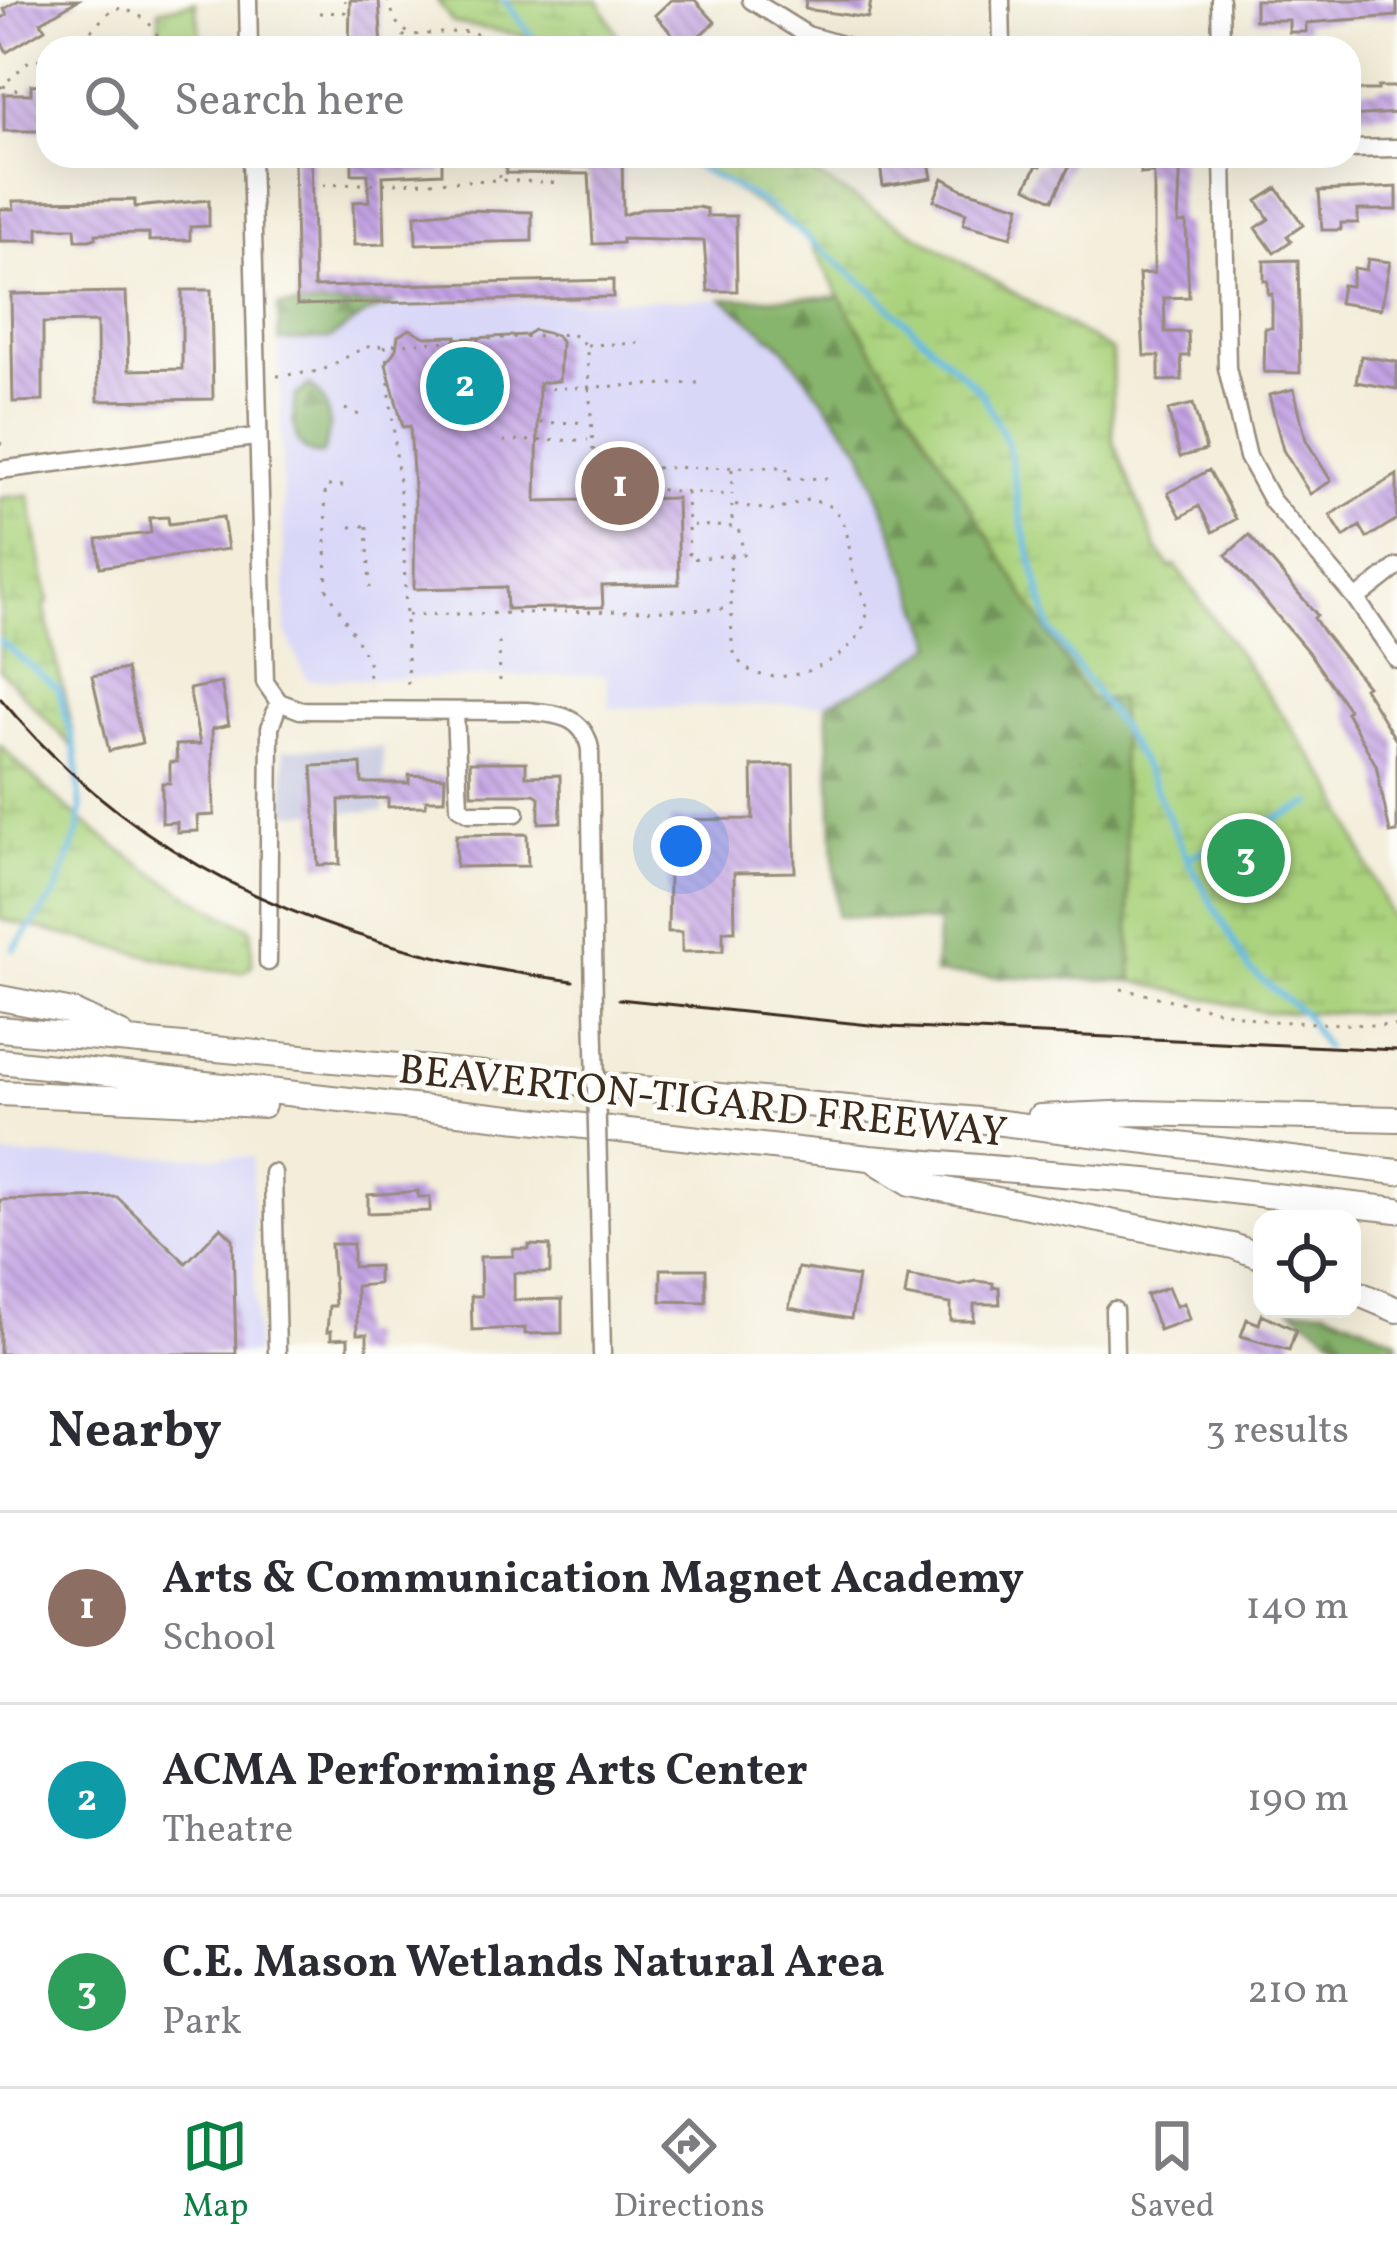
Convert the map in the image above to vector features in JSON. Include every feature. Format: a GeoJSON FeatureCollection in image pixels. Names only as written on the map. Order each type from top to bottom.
{"type":"FeatureCollection","features":[{"type":"Feature","properties":{"kind":"highway"},"geometry":{"type":"LineString","coordinates":[[0,998],[73,1012],[141,1044]]}},
{"type":"Feature","properties":{"kind":"highway","name":"BEAVERTON-TIGARD FREEWAY"},"geometry":{"type":"LineString","coordinates":[[0,1029],[978,1120],[1397,1172]]}},
{"type":"Feature","properties":{"kind":"highway","name":"BEAVERTON-TIGARD FREEWAY"},"geometry":{"type":"LineString","coordinates":[[0,1061],[870,1158],[1146,1181],[1397,1210]]}},
{"type":"Feature","properties":{"kind":"highway"},"geometry":{"type":"LineString","coordinates":[[0,1093],[319,1108],[367,1101]]}},
{"type":"Feature","properties":{"kind":"highway"},"geometry":{"type":"LineString","coordinates":[[978,1120],[1138,1113],[1397,1119]]}},
{"type":"Feature","properties":{"kind":"highway"},"geometry":{"type":"LineString","coordinates":[[870,1158],[911,1183],[1253,1254]]}},
{"type":"Feature","properties":{"kind":"highway"},"geometry":{"type":"LineString","coordinates":[[1361,1295],[1397,1310]]}},
{"type":"Feature","properties":{"kind":"street"},"geometry":{"type":"LineString","coordinates":[[248,0],[248,36]]}},
{"type":"Feature","properties":{"kind":"street"},"geometry":{"type":"LineString","coordinates":[[751,0],[810,36]]}},
{"type":"Feature","properties":{"kind":"street"},"geometry":{"type":"LineString","coordinates":[[1001,0],[1002,36]]}},
{"type":"Feature","properties":{"kind":"street"},"geometry":{"type":"LineString","coordinates":[[1218,36],[1220,0]]}},
{"type":"Feature","properties":{"kind":"street"},"geometry":{"type":"LineString","coordinates":[[1361,149],[1397,148]]}},
{"type":"Feature","properties":{"kind":"street"},"geometry":{"type":"LineString","coordinates":[[251,168],[265,682],[279,701],[301,710],[549,713],[577,724],[588,739],[602,1354]]}},
{"type":"Feature","properties":{"kind":"street"},"geometry":{"type":"LineString","coordinates":[[1223,168],[1227,368],[1248,457],[1272,501],[1356,599],[1397,659]]}},
{"type":"Feature","properties":{"kind":"street"},"geometry":{"type":"LineString","coordinates":[[3,470],[255,437]]}},
{"type":"Feature","properties":{"kind":"street"},"geometry":{"type":"LineString","coordinates":[[1356,599],[1397,567]]}},
{"type":"Feature","properties":{"kind":"street"},"geometry":{"type":"LineString","coordinates":[[268,962],[270,728],[279,701]]}},
{"type":"Feature","properties":{"kind":"street"},"geometry":{"type":"LineString","coordinates":[[455,711],[459,807],[469,813],[515,813]]}},
{"type":"Feature","properties":{"kind":"street"},"geometry":{"type":"LineString","coordinates":[[273,1173],[278,1354]]}},
{"type":"Feature","properties":{"kind":"street"},"geometry":{"type":"LineString","coordinates":[[1114,1310],[1115,1354]]}},
{"type":"Feature","properties":{"kind":"path"},"geometry":{"type":"LineString","coordinates":[[319,13],[345,12],[345,0]]}},
{"type":"Feature","properties":{"kind":"path"},"geometry":{"type":"LineString","coordinates":[[387,0],[397,23],[420,36]]}},
{"type":"Feature","properties":{"kind":"path"},"geometry":{"type":"LineString","coordinates":[[86,36],[113,8],[134,12],[153,27],[156,36]]}},
{"type":"Feature","properties":{"kind":"path"},"geometry":{"type":"LineString","coordinates":[[432,36],[472,31],[478,36]]}},
{"type":"Feature","properties":{"kind":"path"},"geometry":{"type":"LineString","coordinates":[[404,36],[406,32]]}},
{"type":"Feature","properties":{"kind":"path"},"geometry":{"type":"LineString","coordinates":[[2,87],[36,60]]}},
{"type":"Feature","properties":{"kind":"path"},"geometry":{"type":"LineString","coordinates":[[2,87],[23,92]]}},
{"type":"Feature","properties":{"kind":"path"},"geometry":{"type":"LineString","coordinates":[[499,168],[499,180]]}},
{"type":"Feature","properties":{"kind":"path"},"geometry":{"type":"LineString","coordinates":[[323,184],[562,183]]}},
{"type":"Feature","properties":{"kind":"path"},"geometry":{"type":"LineString","coordinates":[[277,376],[321,371],[365,346],[566,334],[585,346],[590,440],[601,460],[612,468],[787,467],[787,479],[831,478]]}},
{"type":"Feature","properties":{"kind":"path"},"geometry":{"type":"LineString","coordinates":[[585,346],[645,343]]}},
{"type":"Feature","properties":{"kind":"path"},"geometry":{"type":"LineString","coordinates":[[386,345],[403,522],[408,684]]}},
{"type":"Feature","properties":{"kind":"path"},"geometry":{"type":"LineString","coordinates":[[539,389],[698,383]]}},
{"type":"Feature","properties":{"kind":"path"},"geometry":{"type":"LineString","coordinates":[[345,409],[364,417]]}},
{"type":"Feature","properties":{"kind":"path"},"geometry":{"type":"LineString","coordinates":[[540,423],[590,422]]}},
{"type":"Feature","properties":{"kind":"path"},"geometry":{"type":"LineString","coordinates":[[503,441],[590,440]]}},
{"type":"Feature","properties":{"kind":"path"},"geometry":{"type":"LineString","coordinates":[[0,445],[12,443]]}},
{"type":"Feature","properties":{"kind":"path"},"geometry":{"type":"LineString","coordinates":[[601,460],[582,484],[732,495]]}},
{"type":"Feature","properties":{"kind":"path"},"geometry":{"type":"LineString","coordinates":[[731,469],[732,527]]}},
{"type":"Feature","properties":{"kind":"path"},"geometry":{"type":"LineString","coordinates":[[343,485],[326,486],[327,586],[368,658],[369,685]]}},
{"type":"Feature","properties":{"kind":"path"},"geometry":{"type":"LineString","coordinates":[[687,492],[689,560],[744,554],[738,527],[688,525]]}},
{"type":"Feature","properties":{"kind":"path"},"geometry":{"type":"LineString","coordinates":[[730,555],[736,659],[752,670],[780,676],[805,673],[832,661],[857,635],[867,611],[852,571],[847,530],[838,513],[826,502],[810,499],[775,512],[732,504]]}},
{"type":"Feature","properties":{"kind":"path"},"geometry":{"type":"LineString","coordinates":[[350,527],[374,525]]}},
{"type":"Feature","properties":{"kind":"path"},"geometry":{"type":"LineString","coordinates":[[367,526],[370,588]]}},
{"type":"Feature","properties":{"kind":"path"},"geometry":{"type":"LineString","coordinates":[[406,615],[732,609]]}},
{"type":"Feature","properties":{"kind":"path"},"geometry":{"type":"LineString","coordinates":[[499,642],[500,682]]}},
{"type":"Feature","properties":{"kind":"path"},"geometry":{"type":"LineString","coordinates":[[1121,989],[1267,1021],[1397,1026]]}},
{"type":"Feature","properties":{"kind":"shaded area"},"geometry":{"type":"Polygon","coordinates":[[[840,297],[1089,699],[609,708],[607,675],[307,680],[286,631],[278,306],[840,297]]]}},
{"type":"Feature","properties":{"kind":"shaded area"},"geometry":{"type":"Polygon","coordinates":[[[383,747],[384,811],[285,813],[284,749],[383,747]]]}},
{"type":"Feature","properties":{"kind":"shaded area"},"geometry":{"type":"Polygon","coordinates":[[[0,1156],[252,1157],[256,1354],[0,1354],[0,1156]]]}},
{"type":"Feature","properties":{"kind":"green space"},"geometry":{"type":"Polygon","coordinates":[[[437,0],[598,0],[618,36],[521,36],[453,23],[437,0]]]}},
{"type":"Feature","properties":{"kind":"green space"},"geometry":{"type":"Polygon","coordinates":[[[195,2],[201,36],[160,36],[159,10],[195,2]]]}},
{"type":"Feature","properties":{"kind":"green space"},"geometry":{"type":"Polygon","coordinates":[[[702,168],[803,168],[1112,351],[1113,441],[1156,546],[1170,568],[1175,565],[1333,786],[1397,931],[1397,1013],[1263,1012],[1133,981],[1119,699],[1089,699],[808,238],[702,168]]]}},
{"type":"Feature","properties":{"kind":"green space"},"geometry":{"type":"Polygon","coordinates":[[[840,297],[1089,699],[1119,699],[1132,981],[934,974],[938,922],[837,916],[827,704],[896,671],[935,645],[862,450],[782,346],[723,299],[840,297]]]}},
{"type":"Feature","properties":{"kind":"green space"},"geometry":{"type":"Polygon","coordinates":[[[395,304],[369,312],[329,339],[279,341],[278,306],[395,304]]]}},
{"type":"Feature","properties":{"kind":"green space"},"geometry":{"type":"Polygon","coordinates":[[[309,385],[322,398],[328,416],[322,454],[304,449],[296,434],[295,396],[309,385]]]}},
{"type":"Feature","properties":{"kind":"green space"},"geometry":{"type":"Polygon","coordinates":[[[29,495],[49,603],[44,605],[77,752],[0,670],[0,498],[29,495]]]}},
{"type":"Feature","properties":{"kind":"green space"},"geometry":{"type":"Polygon","coordinates":[[[0,745],[117,848],[251,929],[252,965],[243,972],[196,967],[0,919],[0,745]]]}},
{"type":"Feature","properties":{"kind":"green space"},"geometry":{"type":"Polygon","coordinates":[[[1305,1318],[1347,1318],[1397,1339],[1397,1354],[1334,1354],[1334,1349],[1348,1348],[1305,1318]]]}},
{"type":"Feature","properties":{"kind":"building"},"geometry":{"type":"Polygon","coordinates":[[[19,0],[78,0],[41,22],[45,29],[7,52],[0,40],[0,19],[7,15],[4,9],[19,0]]]}},
{"type":"Feature","properties":{"kind":"building"},"geometry":{"type":"Polygon","coordinates":[[[350,0],[379,0],[381,36],[349,36],[350,0]]]}},
{"type":"Feature","properties":{"kind":"building"},"geometry":{"type":"Polygon","coordinates":[[[671,0],[695,0],[715,22],[699,36],[674,36],[655,15],[671,0]]]}},
{"type":"Feature","properties":{"kind":"building"},"geometry":{"type":"Polygon","coordinates":[[[806,0],[871,0],[868,18],[805,9],[806,0]]]}},
{"type":"Feature","properties":{"kind":"building"},"geometry":{"type":"Polygon","coordinates":[[[1255,0],[1397,0],[1397,16],[1306,23],[1306,32],[1289,32],[1289,20],[1255,20],[1255,0]]]}},
{"type":"Feature","properties":{"kind":"building"},"geometry":{"type":"Polygon","coordinates":[[[31,85],[36,85],[36,131],[4,131],[4,94],[31,94],[31,85]]]}},
{"type":"Feature","properties":{"kind":"building"},"geometry":{"type":"Polygon","coordinates":[[[1397,87],[1397,113],[1361,115],[1361,90],[1397,87]]]}},
{"type":"Feature","properties":{"kind":"building"},"geometry":{"type":"Polygon","coordinates":[[[294,168],[311,168],[314,287],[613,280],[613,297],[297,305],[294,168]]]}},
{"type":"Feature","properties":{"kind":"building"},"geometry":{"type":"Polygon","coordinates":[[[352,168],[442,168],[442,173],[383,176],[385,244],[354,245],[353,202],[369,201],[368,174],[352,174],[352,168]]]}},
{"type":"Feature","properties":{"kind":"building"},"geometry":{"type":"Polygon","coordinates":[[[506,168],[622,168],[623,215],[646,208],[698,207],[707,209],[707,216],[736,216],[737,291],[708,291],[704,241],[622,239],[622,243],[593,244],[589,174],[506,173],[506,168]]]}},
{"type":"Feature","properties":{"kind":"building"},"geometry":{"type":"Polygon","coordinates":[[[880,168],[930,168],[932,178],[883,186],[880,168]]]}},
{"type":"Feature","properties":{"kind":"building"},"geometry":{"type":"Polygon","coordinates":[[[1036,168],[1068,168],[1053,200],[1026,187],[1036,168]]]}},
{"type":"Feature","properties":{"kind":"building"},"geometry":{"type":"Polygon","coordinates":[[[1141,168],[1180,168],[1178,223],[1186,222],[1189,297],[1164,298],[1165,332],[1188,332],[1189,356],[1181,356],[1182,380],[1159,381],[1159,356],[1144,356],[1139,274],[1154,273],[1154,173],[1141,174],[1141,168]]]}},
{"type":"Feature","properties":{"kind":"building"},"geometry":{"type":"Polygon","coordinates":[[[943,178],[962,189],[1020,206],[1011,237],[963,224],[966,213],[934,200],[943,178]]]}},
{"type":"Feature","properties":{"kind":"building"},"geometry":{"type":"Polygon","coordinates":[[[1397,187],[1397,210],[1358,210],[1358,223],[1341,223],[1341,230],[1322,230],[1319,191],[1397,187]]]}},
{"type":"Feature","properties":{"kind":"building"},"geometry":{"type":"Polygon","coordinates":[[[1277,188],[1303,225],[1274,253],[1256,228],[1269,219],[1257,201],[1277,188]]]}},
{"type":"Feature","properties":{"kind":"building"},"geometry":{"type":"Polygon","coordinates":[[[135,200],[135,207],[209,200],[209,226],[190,227],[190,240],[149,241],[149,233],[96,234],[90,240],[76,240],[75,228],[38,228],[38,241],[0,241],[0,209],[14,209],[13,201],[135,200]]]}},
{"type":"Feature","properties":{"kind":"building"},"geometry":{"type":"Polygon","coordinates":[[[464,210],[532,212],[532,241],[416,244],[415,215],[464,210]]]}},
{"type":"Feature","properties":{"kind":"building"},"geometry":{"type":"Polygon","coordinates":[[[1368,259],[1390,262],[1381,309],[1339,303],[1342,285],[1351,286],[1354,268],[1366,270],[1368,259]]]}},
{"type":"Feature","properties":{"kind":"building"},"geometry":{"type":"Polygon","coordinates":[[[1298,260],[1300,373],[1264,372],[1272,294],[1264,281],[1264,261],[1298,260]]]}},
{"type":"Feature","properties":{"kind":"building"},"geometry":{"type":"Polygon","coordinates":[[[182,290],[211,290],[213,399],[98,401],[97,322],[43,323],[43,401],[13,402],[11,294],[126,292],[129,370],[182,369],[182,290]]]}},
{"type":"Feature","properties":{"kind":"building"},"geometry":{"type":"Polygon","coordinates":[[[410,329],[425,337],[456,339],[526,335],[534,330],[556,335],[561,342],[559,381],[539,383],[536,501],[677,498],[679,584],[602,586],[603,607],[507,609],[506,587],[414,589],[410,426],[403,427],[386,364],[398,336],[410,329]]]}},
{"type":"Feature","properties":{"kind":"building"},"geometry":{"type":"Polygon","coordinates":[[[1361,356],[1397,362],[1397,389],[1356,382],[1361,356]]]}},
{"type":"Feature","properties":{"kind":"building"},"geometry":{"type":"Polygon","coordinates":[[[1294,389],[1306,440],[1331,481],[1310,494],[1283,450],[1269,395],[1294,389]]]}},
{"type":"Feature","properties":{"kind":"building"},"geometry":{"type":"Polygon","coordinates":[[[1193,404],[1206,450],[1180,457],[1168,410],[1193,404]]]}},
{"type":"Feature","properties":{"kind":"building"},"geometry":{"type":"Polygon","coordinates":[[[1209,470],[1236,519],[1213,532],[1199,506],[1181,517],[1168,493],[1209,470]]]}},
{"type":"Feature","properties":{"kind":"building"},"geometry":{"type":"Polygon","coordinates":[[[1397,475],[1397,519],[1367,538],[1360,526],[1344,537],[1330,515],[1397,475]]]}},
{"type":"Feature","properties":{"kind":"building"},"geometry":{"type":"Polygon","coordinates":[[[168,517],[169,524],[223,517],[228,549],[100,567],[97,539],[151,533],[149,518],[168,517]]]}},
{"type":"Feature","properties":{"kind":"building"},"geometry":{"type":"Polygon","coordinates":[[[1249,535],[1317,615],[1314,618],[1324,633],[1367,686],[1397,742],[1397,832],[1390,833],[1376,765],[1349,710],[1309,653],[1226,555],[1249,535]]]}},
{"type":"Feature","properties":{"kind":"building"},"geometry":{"type":"Polygon","coordinates":[[[126,669],[142,743],[109,751],[92,676],[126,669]]]}},
{"type":"Feature","properties":{"kind":"building"},"geometry":{"type":"Polygon","coordinates":[[[221,683],[229,725],[212,729],[214,815],[197,816],[198,831],[177,832],[177,822],[162,823],[162,783],[170,783],[170,762],[177,762],[176,745],[200,744],[189,689],[221,683]]]}},
{"type":"Feature","properties":{"kind":"building"},"geometry":{"type":"Polygon","coordinates":[[[470,762],[526,762],[526,776],[560,775],[561,822],[539,823],[539,797],[534,794],[471,794],[470,762]]]}},
{"type":"Feature","properties":{"kind":"building"},"geometry":{"type":"Polygon","coordinates":[[[361,764],[362,783],[409,783],[409,775],[445,777],[444,800],[426,800],[426,806],[388,807],[388,798],[339,800],[340,864],[318,865],[312,766],[361,764]]]}},
{"type":"Feature","properties":{"kind":"building"},"geometry":{"type":"Polygon","coordinates":[[[793,765],[795,872],[734,873],[735,931],[723,931],[723,951],[682,952],[682,932],[668,932],[670,820],[753,819],[752,766],[793,765]]]}},
{"type":"Feature","properties":{"kind":"building"},"geometry":{"type":"Polygon","coordinates":[[[527,834],[528,866],[456,867],[456,835],[527,834]]]}},
{"type":"Feature","properties":{"kind":"building"},"geometry":{"type":"Polygon","coordinates":[[[418,1191],[418,1197],[430,1197],[430,1211],[368,1213],[368,1195],[418,1191]]]}},
{"type":"Feature","properties":{"kind":"building"},"geometry":{"type":"Polygon","coordinates":[[[117,1197],[186,1263],[221,1227],[233,1239],[236,1354],[0,1354],[0,1200],[117,1197]]]}},
{"type":"Feature","properties":{"kind":"building"},"geometry":{"type":"Polygon","coordinates":[[[331,1244],[353,1244],[353,1267],[378,1266],[378,1284],[356,1286],[357,1334],[367,1334],[367,1354],[348,1354],[348,1338],[331,1339],[331,1331],[327,1332],[329,1306],[335,1306],[331,1244]]]}},
{"type":"Feature","properties":{"kind":"building"},"geometry":{"type":"Polygon","coordinates":[[[529,1245],[550,1246],[550,1273],[514,1273],[514,1300],[562,1299],[562,1333],[525,1334],[525,1328],[472,1330],[471,1296],[481,1296],[480,1257],[513,1256],[513,1249],[529,1249],[529,1245]]]}},
{"type":"Feature","properties":{"kind":"building"},"geometry":{"type":"Polygon","coordinates":[[[798,1268],[858,1277],[851,1319],[789,1308],[798,1268]]]}},
{"type":"Feature","properties":{"kind":"building"},"geometry":{"type":"Polygon","coordinates":[[[661,1269],[706,1269],[706,1302],[661,1301],[661,1269]]]}},
{"type":"Feature","properties":{"kind":"building"},"geometry":{"type":"Polygon","coordinates":[[[908,1276],[960,1285],[993,1283],[993,1288],[999,1287],[1000,1304],[974,1304],[974,1321],[951,1321],[951,1304],[905,1296],[908,1276]]]}},
{"type":"Feature","properties":{"kind":"building"},"geometry":{"type":"Polygon","coordinates":[[[1168,1287],[1176,1306],[1184,1303],[1189,1319],[1159,1330],[1146,1295],[1168,1287]]]}},
{"type":"Feature","properties":{"kind":"building"},"geometry":{"type":"Polygon","coordinates":[[[1261,1318],[1270,1318],[1296,1330],[1289,1350],[1241,1336],[1247,1319],[1259,1324],[1261,1318]]]}},
{"type":"Feature","properties":{"kind":"waterway"},"geometry":{"type":"LineString","coordinates":[[504,0],[532,36]]}},
{"type":"Feature","properties":{"kind":"waterway"},"geometry":{"type":"LineString","coordinates":[[698,168],[764,203],[872,290],[981,392],[1008,444],[1020,515],[1050,629],[1150,777],[1187,858],[1249,969],[1305,1015],[1325,1047]]}},
{"type":"Feature","properties":{"kind":"waterway"},"geometry":{"type":"LineString","coordinates":[[0,641],[58,689],[75,748],[81,808],[79,830],[56,893],[14,949]]}},
{"type":"Feature","properties":{"kind":"waterway"},"geometry":{"type":"LineString","coordinates":[[1187,858],[1312,803]]}},
{"type":"Feature","properties":{"kind":"tram line"},"geometry":{"type":"LineString","coordinates":[[0,698],[58,760],[121,814],[187,859],[258,896],[410,950],[573,981]]}},
{"type":"Feature","properties":{"kind":"tram line"},"geometry":{"type":"LineString","coordinates":[[619,999],[889,1027],[1397,1050]]}},
{"type":"Feature","properties":{"kind":"place","name":"ACMA Performing Arts Center"},"geometry":{"type":"Point","coordinates":[465,386]}},
{"type":"Feature","properties":{"kind":"place","name":"Arts & Communication Magnet Academy"},"geometry":{"type":"Point","coordinates":[620,486]}},
{"type":"Feature","properties":{"kind":"place","name":"C.E. Mason Wetlands Natural Area"},"geometry":{"type":"Point","coordinates":[1246,858]}}]}
